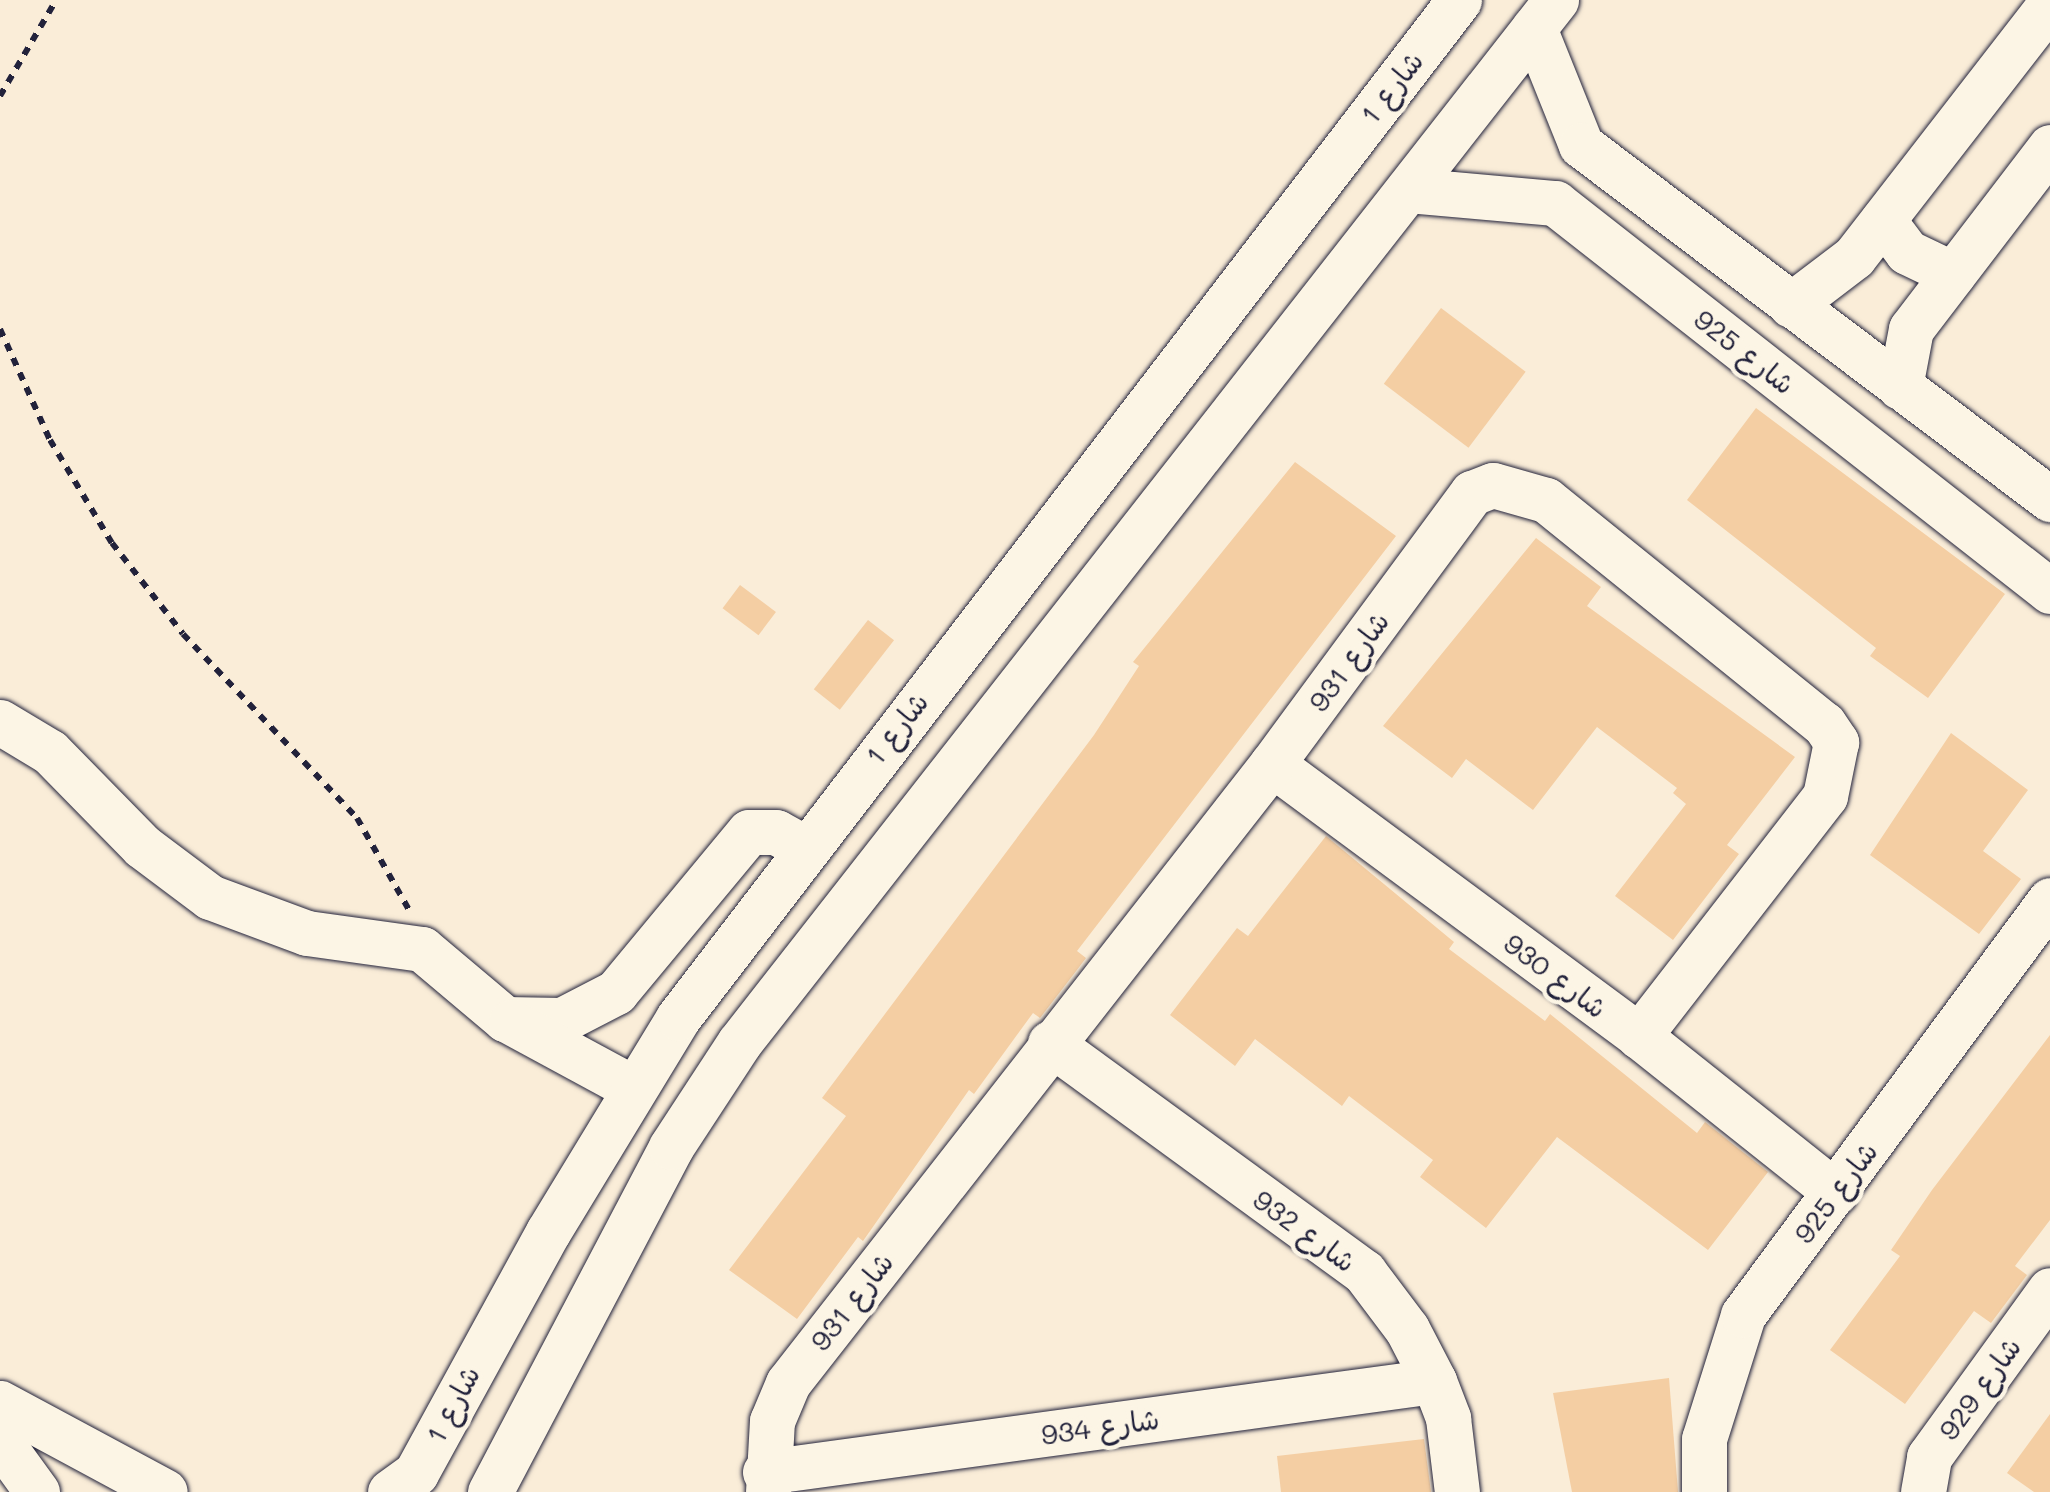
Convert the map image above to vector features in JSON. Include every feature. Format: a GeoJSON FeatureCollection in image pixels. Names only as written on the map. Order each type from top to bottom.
{"type":"FeatureCollection","features":[{"type":"Feature","properties":{"kind":"street","name":"شارع 1"},"geometry":{"type":"LineString","coordinates":[[390,1492],[416,1473],[631,1087],[803,847],[1458,0]]}},
{"type":"Feature","properties":{"kind":"street"},"geometry":{"type":"LineString","coordinates":[[1791,305],[1854,256],[2050,4]]}},
{"type":"Feature","properties":{"kind":"street"},"geometry":{"type":"LineString","coordinates":[[490,1492],[671,1147],[739,1043],[886,862],[1545,14]]}},
{"type":"Feature","properties":{"kind":"street"},"geometry":{"type":"LineString","coordinates":[[1545,14],[1581,145],[2050,500]]}},
{"type":"Feature","properties":{"kind":"street"},"geometry":{"type":"LineString","coordinates":[[1900,387],[1911,329],[2050,147]]}},
{"type":"Feature","properties":{"kind":"street","name":"شارع 925"},"geometry":{"type":"LineString","coordinates":[[1408,190],[1555,202],[2050,591]]}},
{"type":"Feature","properties":{"kind":"street"},"geometry":{"type":"LineString","coordinates":[[1883,220],[1908,252],[1953,274]]}},
{"type":"Feature","properties":{"kind":"street","name":"شارع 931"},"geometry":{"type":"LineString","coordinates":[[766,1482],[772,1421],[788,1383],[1050,1042],[1272,764],[1472,493],[1512,486],[1546,500],[1824,724],[1836,742],[1825,796],[1638,1036]]}},
{"type":"Feature","properties":{"kind":"street"},"geometry":{"type":"LineString","coordinates":[[0,722],[50,752],[142,846],[210,897],[290,929],[422,949],[505,1019],[631,1087]]}},
{"type":"Feature","properties":{"kind":"street","name":"شارع 930"},"geometry":{"type":"LineString","coordinates":[[1272,764],[1638,1036],[1835,1192]]}},
{"type":"Feature","properties":{"kind":"street"},"geometry":{"type":"LineString","coordinates":[[836,805],[836,852],[868,866],[886,862]]}},
{"type":"Feature","properties":{"kind":"street"},"geometry":{"type":"LineString","coordinates":[[505,1019],[562,1020],[616,992],[749,832],[776,832],[803,847]]}},
{"type":"Feature","properties":{"kind":"street","name":"شارع 925"},"geometry":{"type":"LineString","coordinates":[[1704,1492],[1704,1439],[1742,1316],[2046,913]]}},
{"type":"Feature","properties":{"kind":"street","name":"شارع 932"},"geometry":{"type":"LineString","coordinates":[[1050,1042],[1364,1272],[1407,1329],[1434,1380],[1448,1418],[1457,1492]]}},
{"type":"Feature","properties":{"kind":"street","name":"شارع 929"},"geometry":{"type":"LineString","coordinates":[[1923,1492],[1929,1457],[2050,1290]]}},
{"type":"Feature","properties":{"kind":"street","name":"شارع 934"},"geometry":{"type":"LineString","coordinates":[[766,1482],[1434,1380]]}},
{"type":"Feature","properties":{"kind":"street"},"geometry":{"type":"LineString","coordinates":[[0,1403],[165,1492]]}},
{"type":"Feature","properties":{"kind":"street"},"geometry":{"type":"LineString","coordinates":[[0,1441],[37,1492]]}},
{"type":"Feature","properties":{"kind":"path"},"geometry":{"type":"LineString","coordinates":[[0,96],[56,0]]}},
{"type":"Feature","properties":{"kind":"path"},"geometry":{"type":"LineString","coordinates":[[0,329],[50,440],[112,543],[183,634],[358,818],[396,880],[422,949]]}},
{"type":"Feature","properties":{"kind":"building"},"geometry":{"type":"Polygon","coordinates":[[[1441,308],[1526,372],[1468,448],[1384,384],[1441,308]]]}},
{"type":"Feature","properties":{"kind":"building"},"geometry":{"type":"Polygon","coordinates":[[[1756,408],[2005,594],[1928,698],[1870,656],[1876,648],[1687,500],[1756,408]]]}},
{"type":"Feature","properties":{"kind":"building"},"geometry":{"type":"Polygon","coordinates":[[[1295,462],[1396,536],[1077,951],[1086,958],[1070,979],[1040,1018],[1033,1013],[974,1094],[969,1090],[863,1241],[858,1237],[797,1319],[729,1270],[846,1116],[822,1098],[1094,735],[1139,666],[1133,662],[1295,462]]]}},
{"type":"Feature","properties":{"kind":"building"},"geometry":{"type":"Polygon","coordinates":[[[1536,538],[1601,587],[1587,606],[1795,757],[1727,845],[1739,854],[1673,940],[1615,896],[1686,804],[1673,793],[1677,788],[1597,727],[1533,810],[1466,759],[1452,778],[1383,726],[1536,538]]]}},
{"type":"Feature","properties":{"kind":"building"},"geometry":{"type":"Polygon","coordinates":[[[740,585],[776,612],[758,635],[723,608],[740,585]]]}},
{"type":"Feature","properties":{"kind":"building"},"geometry":{"type":"Polygon","coordinates":[[[868,620],[894,640],[840,710],[814,689],[868,620]]]}},
{"type":"Feature","properties":{"kind":"building"},"geometry":{"type":"Polygon","coordinates":[[[1951,733],[2028,790],[1983,851],[2021,879],[1979,934],[1870,855],[1951,733]]]}},
{"type":"Feature","properties":{"kind":"building"},"geometry":{"type":"Polygon","coordinates":[[[1326,836],[1454,942],[1449,949],[1545,1021],[1550,1014],[1697,1133],[1705,1122],[1768,1172],[1708,1250],[1557,1137],[1486,1228],[1420,1177],[1433,1160],[1349,1096],[1342,1106],[1255,1039],[1235,1066],[1170,1015],[1237,928],[1248,936],[1326,836]]]}},
{"type":"Feature","properties":{"kind":"building"},"geometry":{"type":"Polygon","coordinates":[[[2050,1035],[2050,1220],[2015,1266],[2027,1275],[1991,1323],[1974,1311],[1905,1404],[1830,1350],[1900,1256],[1891,1250],[1932,1190],[2050,1035]]]}},
{"type":"Feature","properties":{"kind":"building"},"geometry":{"type":"Polygon","coordinates":[[[1669,1378],[1678,1492],[1572,1492],[1553,1393],[1669,1378]]]}},
{"type":"Feature","properties":{"kind":"building"},"geometry":{"type":"Polygon","coordinates":[[[2050,1414],[2050,1492],[2034,1492],[2007,1473],[2050,1414]]]}},
{"type":"Feature","properties":{"kind":"building"},"geometry":{"type":"Polygon","coordinates":[[[1424,1439],[1431,1492],[1281,1492],[1277,1456],[1424,1439]]]}}]}
